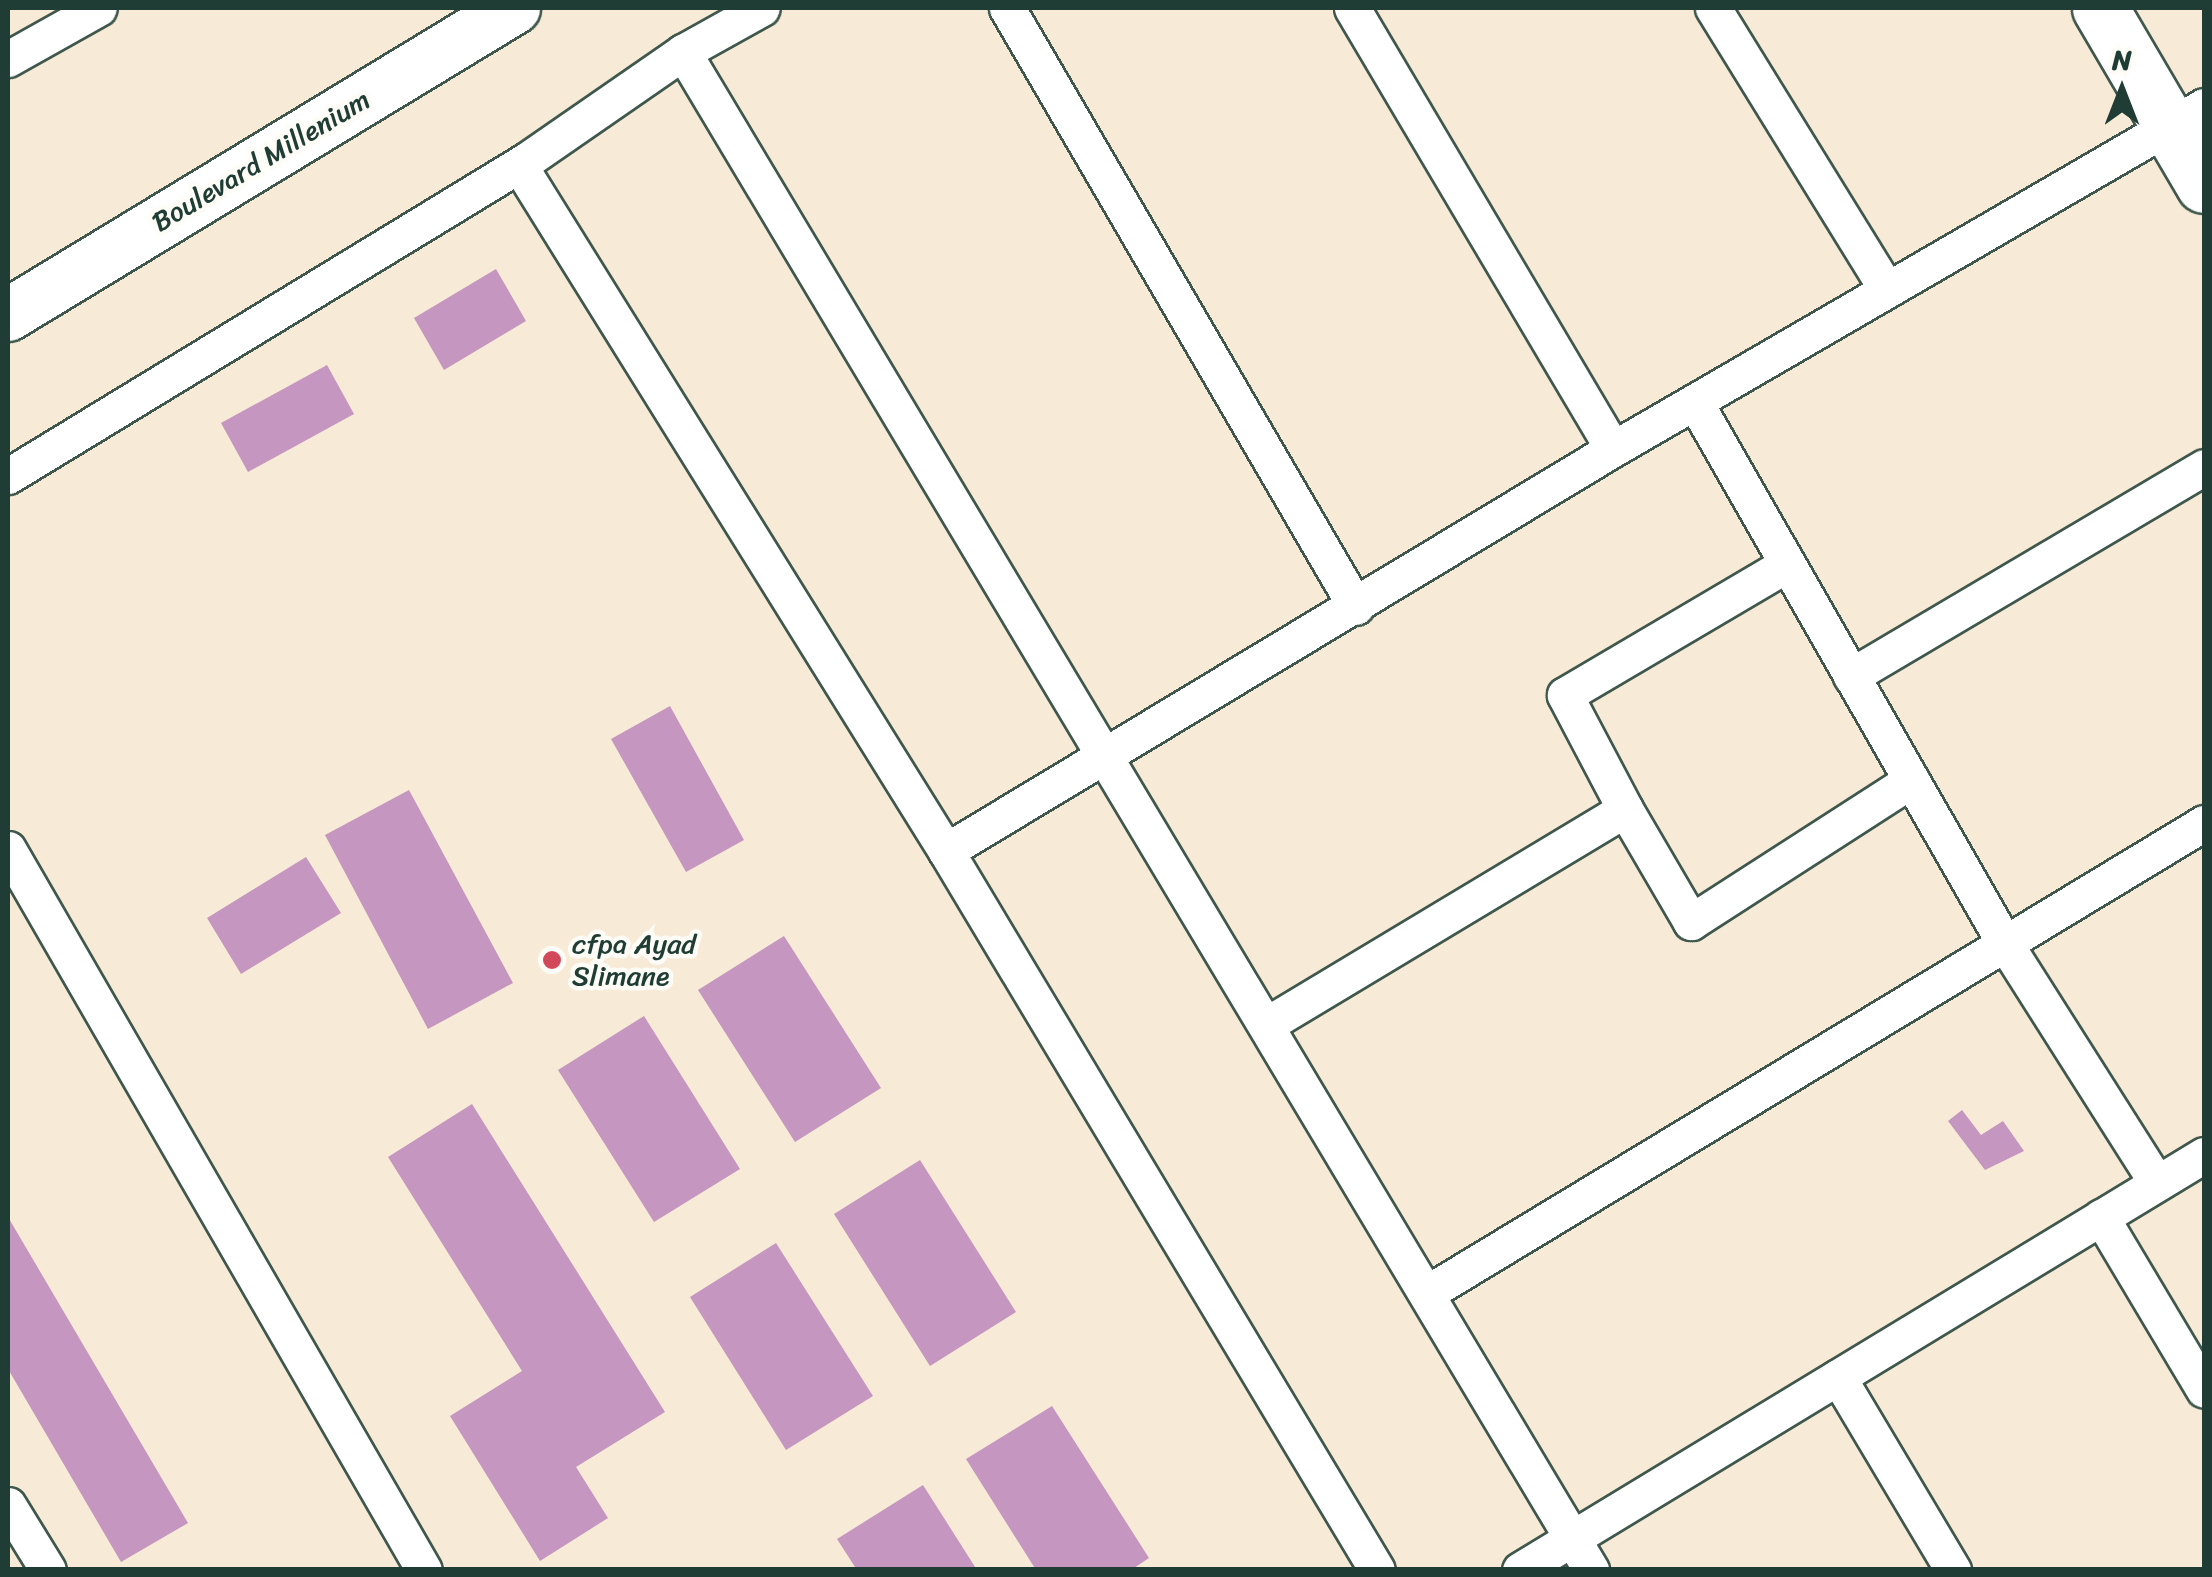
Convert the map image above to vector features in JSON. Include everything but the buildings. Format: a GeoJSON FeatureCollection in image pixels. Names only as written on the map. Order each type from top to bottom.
{"type":"FeatureCollection","features":[{"type":"Feature","properties":{"kind":"main road","name":"Boulevard Millenium"},"geometry":{"type":"LineString","coordinates":[[8,315],[514,8]]}},
{"type":"Feature","properties":{"kind":"main road"},"geometry":{"type":"LineString","coordinates":[[2100,8],[2187,117],[2204,185]]}},
{"type":"Feature","properties":{"kind":"street"},"geometry":{"type":"LineString","coordinates":[[8,59],[99,8]]}},
{"type":"Feature","properties":{"kind":"street"},"geometry":{"type":"LineString","coordinates":[[8,476],[519,165],[683,52],[762,8]]}},
{"type":"Feature","properties":{"kind":"street"},"geometry":{"type":"LineString","coordinates":[[1007,8],[1356,607]]}},
{"type":"Feature","properties":{"kind":"street"},"geometry":{"type":"LineString","coordinates":[[1352,8],[1613,449]]}},
{"type":"Feature","properties":{"kind":"street"},"geometry":{"type":"LineString","coordinates":[[1713,8],[1887,290]]}},
{"type":"Feature","properties":{"kind":"street"},"geometry":{"type":"LineString","coordinates":[[683,52],[1591,1570]]}},
{"type":"Feature","properties":{"kind":"street"},"geometry":{"type":"LineString","coordinates":[[946,851],[1613,449],[2187,117]]}},
{"type":"Feature","properties":{"kind":"street"},"geometry":{"type":"LineString","coordinates":[[519,165],[946,851],[1377,1570]]}},
{"type":"Feature","properties":{"kind":"street"},"geometry":{"type":"LineString","coordinates":[[1696,404],[2004,942],[2158,1183]]}},
{"type":"Feature","properties":{"kind":"street"},"geometry":{"type":"LineString","coordinates":[[1851,676],[2204,467]]}},
{"type":"Feature","properties":{"kind":"street"},"geometry":{"type":"LineString","coordinates":[[1787,564],[1565,696],[1625,808],[1691,922],[1911,780]]}},
{"type":"Feature","properties":{"kind":"street"},"geometry":{"type":"LineString","coordinates":[[1266,1024],[1625,808]]}},
{"type":"Feature","properties":{"kind":"street"},"geometry":{"type":"LineString","coordinates":[[1427,1292],[2204,822]]}},
{"type":"Feature","properties":{"kind":"street"},"geometry":{"type":"LineString","coordinates":[[8,849],[424,1570]]}},
{"type":"Feature","properties":{"kind":"street"},"geometry":{"type":"LineString","coordinates":[[1520,1570],[2204,1154]]}},
{"type":"Feature","properties":{"kind":"street"},"geometry":{"type":"LineString","coordinates":[[2101,1217],[2204,1390]]}},
{"type":"Feature","properties":{"kind":"street"},"geometry":{"type":"LineString","coordinates":[[1838,1377],[1953,1570]]}},
{"type":"Feature","properties":{"kind":"street"},"geometry":{"type":"LineString","coordinates":[[8,1505],[48,1570]]}},
{"type":"Feature","properties":{"kind":"place","name":"cfpa Ayad Slimane"},"geometry":{"type":"Point","coordinates":[552,960]}}]}
